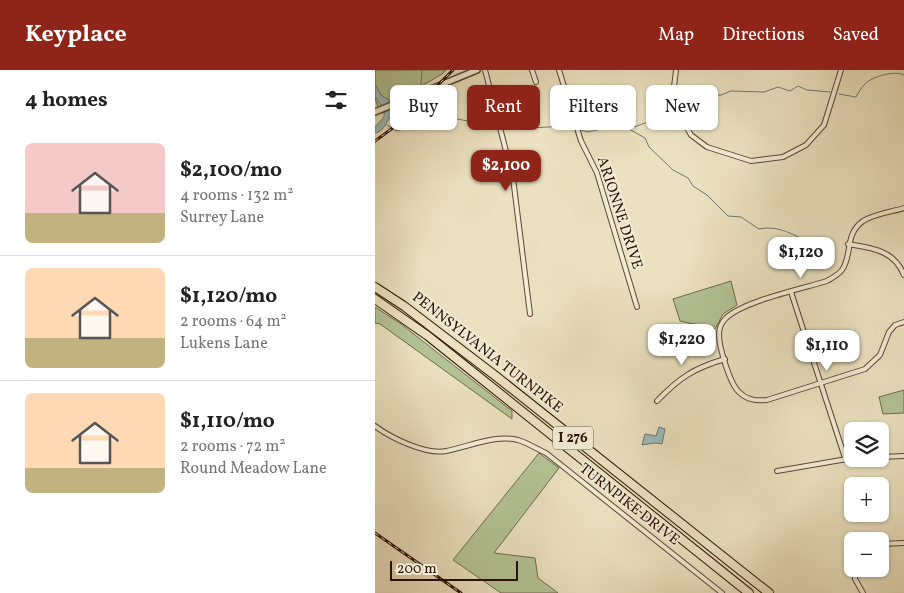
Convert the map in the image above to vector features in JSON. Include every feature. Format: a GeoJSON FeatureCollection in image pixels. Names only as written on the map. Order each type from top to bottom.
{"type":"FeatureCollection","features":[{"type":"Feature","properties":{"kind":"highway","name":"PENNSYLVANIA TURNPIKE"},"geometry":{"type":"LineString","coordinates":[[375,287],[404,306],[497,377],[769,593]]}},
{"type":"Feature","properties":{"kind":"highway","name":"PENNSYLVANIA TURNPIKE"},"geometry":{"type":"LineString","coordinates":[[375,299],[428,336],[749,593]]}},
{"type":"Feature","properties":{"kind":"street"},"geometry":{"type":"LineString","coordinates":[[377,111],[477,70]]}},
{"type":"Feature","properties":{"kind":"street"},"geometry":{"type":"LineString","coordinates":[[485,70],[513,178],[529,314]]}},
{"type":"Feature","properties":{"kind":"street"},"geometry":{"type":"LineString","coordinates":[[532,70],[536,82]]}},
{"type":"Feature","properties":{"kind":"street","name":"ARIONNE DRIVE"},"geometry":{"type":"LineString","coordinates":[[559,70],[581,141],[597,173],[637,307]]}},
{"type":"Feature","properties":{"kind":"street"},"geometry":{"type":"LineString","coordinates":[[676,70],[674,87],[678,112],[691,135],[707,147],[751,160],[783,157],[806,146],[824,125],[841,70]]}},
{"type":"Feature","properties":{"kind":"street"},"geometry":{"type":"LineString","coordinates":[[904,208],[867,219],[855,228],[844,265],[836,276],[827,281],[733,312],[724,320],[719,336],[734,387],[740,393],[755,401],[767,400],[865,369],[880,355],[889,332],[895,325],[904,322]]}},
{"type":"Feature","properties":{"kind":"street"},"geometry":{"type":"LineString","coordinates":[[849,244],[884,252],[895,260],[904,275]]}},
{"type":"Feature","properties":{"kind":"street"},"geometry":{"type":"LineString","coordinates":[[791,292],[844,455]]}},
{"type":"Feature","properties":{"kind":"street"},"geometry":{"type":"LineString","coordinates":[[657,401],[681,378],[692,371],[725,358]]}},
{"type":"Feature","properties":{"kind":"street","name":"TURNPIKE DRIVE"},"geometry":{"type":"LineString","coordinates":[[375,426],[402,442],[444,452],[484,441],[505,439],[517,440],[527,444],[546,454],[722,593]]}},
{"type":"Feature","properties":{"kind":"street"},"geometry":{"type":"LineString","coordinates":[[889,457],[904,456]]}},
{"type":"Feature","properties":{"kind":"street"},"geometry":{"type":"LineString","coordinates":[[777,470],[844,458]]}},
{"type":"Feature","properties":{"kind":"street"},"geometry":{"type":"LineString","coordinates":[[889,544],[904,543]]}},
{"type":"Feature","properties":{"kind":"street"},"geometry":{"type":"LineString","coordinates":[[855,577],[863,593]]}},
{"type":"Feature","properties":{"kind":"green space"},"geometry":{"type":"Polygon","coordinates":[[[375,70],[446,70],[423,85],[390,85],[390,105],[379,111],[375,98],[375,70]]]}},
{"type":"Feature","properties":{"kind":"green space"},"geometry":{"type":"Polygon","coordinates":[[[731,281],[737,305],[723,314],[715,329],[680,321],[673,299],[731,281]]]}},
{"type":"Feature","properties":{"kind":"green space"},"geometry":{"type":"Polygon","coordinates":[[[375,307],[401,324],[512,411],[512,419],[380,324],[375,323],[375,307]]]}},
{"type":"Feature","properties":{"kind":"green space"},"geometry":{"type":"Polygon","coordinates":[[[904,390],[904,413],[883,414],[879,397],[904,390]]]}},
{"type":"Feature","properties":{"kind":"green space"},"geometry":{"type":"Polygon","coordinates":[[[539,453],[559,468],[494,553],[535,558],[538,578],[558,593],[501,593],[453,560],[539,453]]]}},
{"type":"Feature","properties":{"kind":"water"},"geometry":{"type":"Polygon","coordinates":[[[375,84],[381,95],[390,100],[390,118],[383,129],[375,133],[375,127],[384,117],[384,110],[375,96],[375,84]]]}},
{"type":"Feature","properties":{"kind":"water"},"geometry":{"type":"Polygon","coordinates":[[[659,427],[665,429],[662,444],[642,445],[645,434],[656,436],[659,427]]]}},
{"type":"Feature","properties":{"kind":"waterway"},"geometry":{"type":"LineString","coordinates":[[421,85],[422,70]]}},
{"type":"Feature","properties":{"kind":"waterway"},"geometry":{"type":"LineString","coordinates":[[839,94],[856,97],[868,81],[890,74],[904,75]]}},
{"type":"Feature","properties":{"kind":"waterway"},"geometry":{"type":"LineString","coordinates":[[718,95],[731,91],[764,92],[778,87],[790,91],[798,86],[807,90],[830,92]]}},
{"type":"Feature","properties":{"kind":"waterway"},"geometry":{"type":"LineString","coordinates":[[457,119],[467,121]]}},
{"type":"Feature","properties":{"kind":"waterway"},"geometry":{"type":"LineString","coordinates":[[636,126],[646,123]]}},
{"type":"Feature","properties":{"kind":"waterway"},"geometry":{"type":"LineString","coordinates":[[540,127],[550,127]]}},
{"type":"Feature","properties":{"kind":"waterway"},"geometry":{"type":"LineString","coordinates":[[394,130],[399,130]]}},
{"type":"Feature","properties":{"kind":"waterway"},"geometry":{"type":"LineString","coordinates":[[580,130],[588,132],[597,130]]}},
{"type":"Feature","properties":{"kind":"waterway"},"geometry":{"type":"LineString","coordinates":[[631,130],[645,138],[649,147],[673,170],[688,178],[693,186],[707,195],[728,216],[741,217],[759,229],[773,228],[787,232],[811,244]]}},
{"type":"Feature","properties":{"kind":"railway"},"geometry":{"type":"LineString","coordinates":[[375,141],[401,122],[453,70]]}},
{"type":"Feature","properties":{"kind":"railway"},"geometry":{"type":"LineString","coordinates":[[375,533],[461,593]]}}]}
